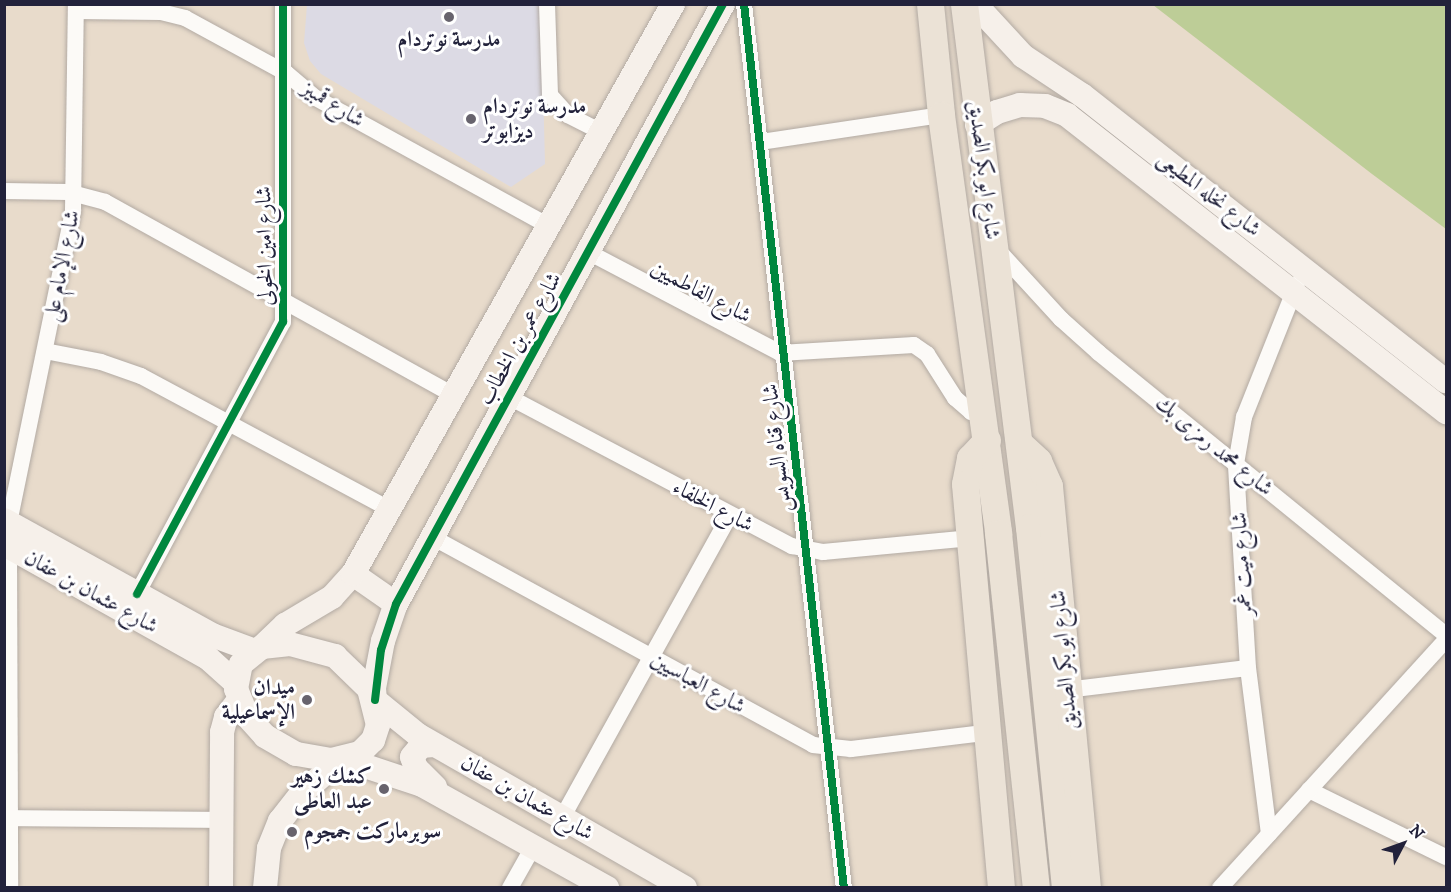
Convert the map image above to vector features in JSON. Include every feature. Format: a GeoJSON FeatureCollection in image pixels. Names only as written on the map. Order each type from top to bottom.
{"type":"FeatureCollection","features":[{"type":"Feature","properties":{"kind":"main road","name":"شارع ابو بكر الصديق"},"geometry":{"type":"LineString","coordinates":[[930,4],[941,115],[987,440],[1036,888]]}},
{"type":"Feature","properties":{"kind":"main road","name":"شارع ابو بكر الصديق"},"geometry":{"type":"LineString","coordinates":[[964,4],[977,125],[1029,527],[1065,888]]}},
{"type":"Feature","properties":{"kind":"main road"},"geometry":{"type":"LineString","coordinates":[[987,440],[973,453],[966,471],[984,733],[1001,888]]}},
{"type":"Feature","properties":{"kind":"main road","name":"شارع ابو بكر الصديق"},"geometry":{"type":"LineString","coordinates":[[1019,443],[1038,461],[1047,479],[1087,888]]}},
{"type":"Feature","properties":{"kind":"street","name":"شارع امين الخولى"},"geometry":{"type":"LineString","coordinates":[[137,594],[280,331],[286,302],[281,221],[283,4]]}},
{"type":"Feature","properties":{"kind":"street"},"geometry":{"type":"LineString","coordinates":[[547,4],[550,95],[568,115],[599,131]]}},
{"type":"Feature","properties":{"kind":"street","name":"شارع عمر بن الخطاب"},"geometry":{"type":"LineString","coordinates":[[258,649],[285,625],[332,597],[353,574],[599,131],[673,4]]}},
{"type":"Feature","properties":{"kind":"street","name":"شارع عمر بن الخطاب"},"geometry":{"type":"LineString","coordinates":[[375,700],[381,650],[396,604],[723,4]]}},
{"type":"Feature","properties":{"kind":"street","name":"شارع قناه السويس"},"geometry":{"type":"LineString","coordinates":[[744,4],[844,888]]}},
{"type":"Feature","properties":{"kind":"street","name":"شارع نخله المطيعى"},"geometry":{"type":"LineString","coordinates":[[975,4],[1023,56],[1082,95],[1446,381]]}},
{"type":"Feature","properties":{"kind":"street","name":"شارع قمبيز"},"geometry":{"type":"LineString","coordinates":[[76,8],[179,15],[282,71],[316,98],[547,225]]}},
{"type":"Feature","properties":{"kind":"street","name":"شارع الإمام على"},"geometry":{"type":"LineString","coordinates":[[10,888],[7,818],[7,533],[75,193],[76,8]]}},
{"type":"Feature","properties":{"kind":"street","name":"شارع نخله المطيعى"},"geometry":{"type":"LineString","coordinates":[[977,125],[997,112],[1020,105],[1045,106],[1067,115],[1446,412]]}},
{"type":"Feature","properties":{"kind":"street"},"geometry":{"type":"LineString","coordinates":[[761,142],[941,115]]}},
{"type":"Feature","properties":{"kind":"street"},"geometry":{"type":"LineString","coordinates":[[4,191],[75,193],[105,202],[453,395]]}},
{"type":"Feature","properties":{"kind":"street","name":"شارع محمد رمزى بك"},"geometry":{"type":"LineString","coordinates":[[993,244],[1061,319],[1098,353],[1446,635]]}},
{"type":"Feature","properties":{"kind":"street","name":"شارع الفاطميين"},"geometry":{"type":"LineString","coordinates":[[588,252],[769,349],[785,354],[914,345],[927,354],[955,398],[971,412],[983,413]]}},
{"type":"Feature","properties":{"kind":"street","name":"شارع ميت غمر"},"geometry":{"type":"LineString","coordinates":[[1269,834],[1248,668],[1236,464],[1244,417],[1292,291],[1305,270]]}},
{"type":"Feature","properties":{"kind":"street"},"geometry":{"type":"LineString","coordinates":[[45,351],[131,371],[389,509]]}},
{"type":"Feature","properties":{"kind":"street","name":"شارع الخلفاء"},"geometry":{"type":"LineString","coordinates":[[508,397],[785,544],[807,550],[971,538]]}},
{"type":"Feature","properties":{"kind":"street"},"geometry":{"type":"LineString","coordinates":[[562,818],[730,515]]}},
{"type":"Feature","properties":{"kind":"street","name":"شارع عثمان بن عفان"},"geometry":{"type":"LineString","coordinates":[[7,533],[137,594],[212,635],[258,649]]}},
{"type":"Feature","properties":{"kind":"street","name":"شارع عثمان بن عفان"},"geometry":{"type":"LineString","coordinates":[[7,533],[208,658],[237,691]]}},
{"type":"Feature","properties":{"kind":"street","name":"شارع العباسيين"},"geometry":{"type":"LineString","coordinates":[[432,537],[798,739],[829,748],[984,733]]}},
{"type":"Feature","properties":{"kind":"street"},"geometry":{"type":"LineString","coordinates":[[353,574],[396,604]]}},
{"type":"Feature","properties":{"kind":"street"},"geometry":{"type":"LineString","coordinates":[[1220,888],[1446,640]]}},
{"type":"Feature","properties":{"kind":"street"},"geometry":{"type":"LineString","coordinates":[[221,888],[222,732],[237,691],[241,664],[258,649],[299,644],[327,652],[357,674],[375,700],[376,733],[367,748],[342,760],[302,793],[280,821],[269,848],[265,888]]}},
{"type":"Feature","properties":{"kind":"street"},"geometry":{"type":"LineString","coordinates":[[1066,690],[1248,668]]}},
{"type":"Feature","properties":{"kind":"street"},"geometry":{"type":"LineString","coordinates":[[237,691],[252,723],[279,747],[304,757],[342,760]]}},
{"type":"Feature","properties":{"kind":"street","name":"شارع عثمان بن عفان"},"geometry":{"type":"LineString","coordinates":[[375,700],[434,745],[685,888]]}},
{"type":"Feature","properties":{"kind":"street"},"geometry":{"type":"LineString","coordinates":[[434,745],[418,748],[413,760],[418,771],[449,800]]}},
{"type":"Feature","properties":{"kind":"street","name":"شارع عثمان بن عفان"},"geometry":{"type":"LineString","coordinates":[[342,760],[403,777],[607,888]]}},
{"type":"Feature","properties":{"kind":"street"},"geometry":{"type":"LineString","coordinates":[[1309,790],[1446,857]]}},
{"type":"Feature","properties":{"kind":"street"},"geometry":{"type":"LineString","coordinates":[[7,818],[221,820]]}},
{"type":"Feature","properties":{"kind":"street"},"geometry":{"type":"LineString","coordinates":[[510,888],[533,847]]}},
{"type":"Feature","properties":{"kind":"shaded area","name":"مدرسة نوتردام ديزابوتر"},"geometry":{"type":"Polygon","coordinates":[[[307,5],[541,5],[545,164],[511,187],[321,74],[310,61],[304,43],[307,5]]]}},
{"type":"Feature","properties":{"kind":"green space"},"geometry":{"type":"Polygon","coordinates":[[[1153,5],[1446,5],[1446,229],[1372,174],[1153,5]]]}},
{"type":"Feature","properties":{"kind":"cycle path"},"geometry":{"type":"LineString","coordinates":[[137,594],[283,322],[283,4]]}},
{"type":"Feature","properties":{"kind":"cycle path"},"geometry":{"type":"LineString","coordinates":[[375,700],[381,650],[396,604],[723,4]]}},
{"type":"Feature","properties":{"kind":"cycle path"},"geometry":{"type":"LineString","coordinates":[[744,4],[844,888]]}},
{"type":"Feature","properties":{"kind":"place","name":"مدرسة نوتردام"},"geometry":{"type":"Point","coordinates":[449,17]}},
{"type":"Feature","properties":{"kind":"place","name":"مدرسة نوتردام ديزابوتر"},"geometry":{"type":"Point","coordinates":[471,119]}},
{"type":"Feature","properties":{"kind":"place","name":"ميدان الإسماعيلية"},"geometry":{"type":"Point","coordinates":[307,700]}},
{"type":"Feature","properties":{"kind":"place","name":"كشك زهير عبد العاطى"},"geometry":{"type":"Point","coordinates":[384,789]}},
{"type":"Feature","properties":{"kind":"place","name":"سوبرماركت جمجوم"},"geometry":{"type":"Point","coordinates":[292,832]}}]}
